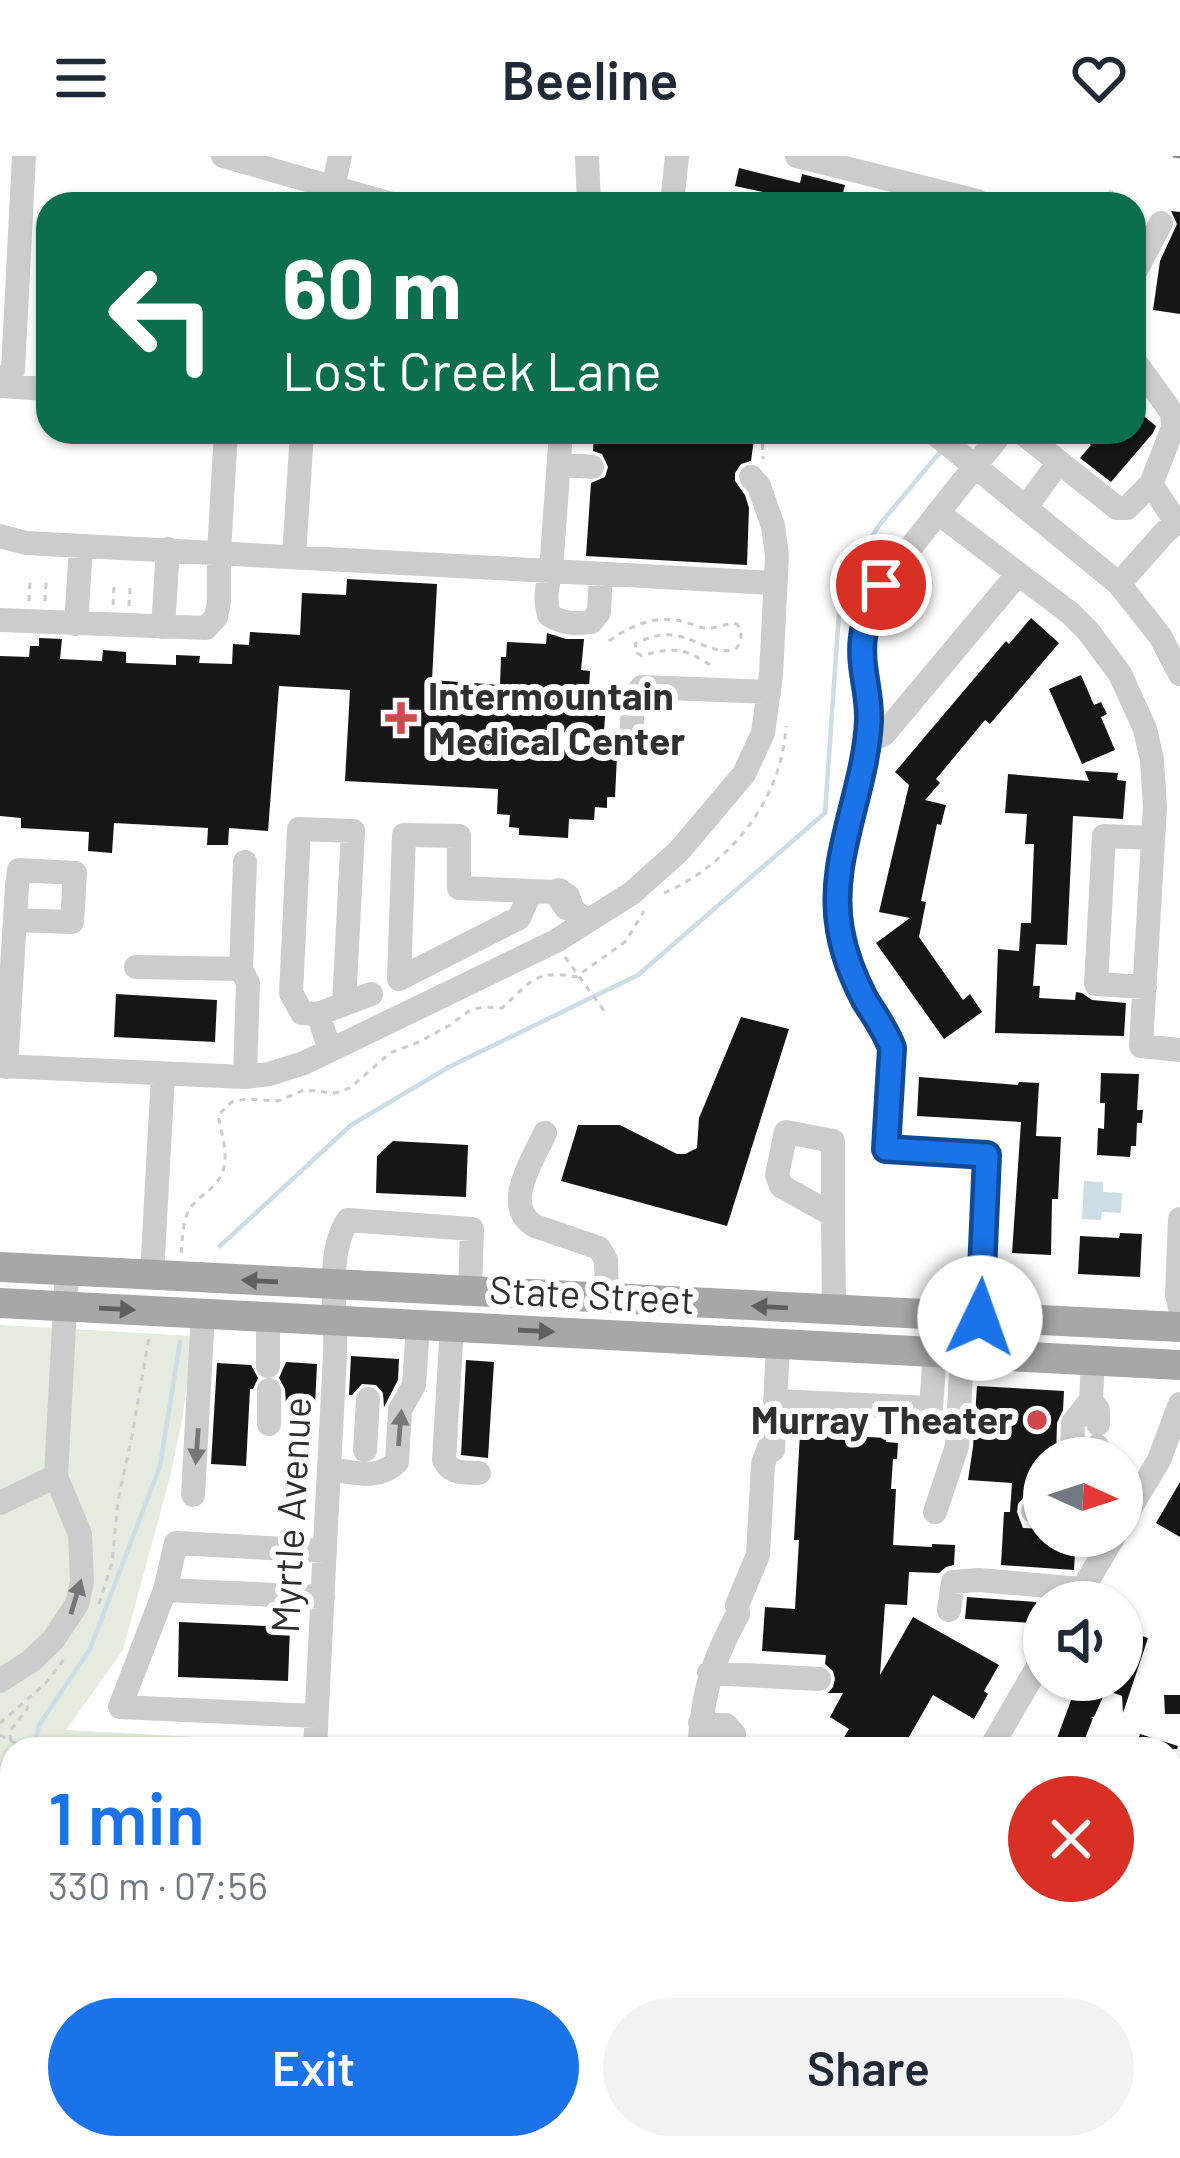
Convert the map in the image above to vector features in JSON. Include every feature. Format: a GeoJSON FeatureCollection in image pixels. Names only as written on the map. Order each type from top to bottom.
{"type":"FeatureCollection","features":[{"type":"Feature","properties":{"kind":"main road","name":"State Street"},"geometry":{"type":"LineString","coordinates":[[0,1267],[1180,1328]]}},
{"type":"Feature","properties":{"kind":"main road","name":"State Street"},"geometry":{"type":"LineString","coordinates":[[0,1303],[1180,1365]]}},
{"type":"Feature","properties":{"kind":"street"},"geometry":{"type":"LineString","coordinates":[[0,384],[13,370],[10,216],[24,156]]}},
{"type":"Feature","properties":{"kind":"street"},"geometry":{"type":"LineString","coordinates":[[223,156],[348,192]]}},
{"type":"Feature","properties":{"kind":"street"},"geometry":{"type":"LineString","coordinates":[[333,188],[340,156]]}},
{"type":"Feature","properties":{"kind":"street"},"geometry":{"type":"LineString","coordinates":[[586,156],[588,192]]}},
{"type":"Feature","properties":{"kind":"street"},"geometry":{"type":"LineString","coordinates":[[673,192],[677,156]]}},
{"type":"Feature","properties":{"kind":"street"},"geometry":{"type":"LineString","coordinates":[[797,156],[941,192]]}},
{"type":"Feature","properties":{"kind":"street"},"geometry":{"type":"LineString","coordinates":[[1146,252],[1161,224]]}},
{"type":"Feature","properties":{"kind":"street"},"geometry":{"type":"LineString","coordinates":[[1036,444],[1117,508],[1127,508],[1151,484],[1173,428],[1172,413],[1146,377]]}},
{"type":"Feature","properties":{"kind":"street"},"geometry":{"type":"LineString","coordinates":[[0,384],[36,388]]}},
{"type":"Feature","properties":{"kind":"street"},"geometry":{"type":"LineString","coordinates":[[0,620],[206,628],[216,617],[225,444]]}},
{"type":"Feature","properties":{"kind":"street"},"geometry":{"type":"LineString","coordinates":[[294,557],[301,444]]}},
{"type":"Feature","properties":{"kind":"street"},"geometry":{"type":"LineString","coordinates":[[561,444],[546,591],[550,615],[575,624],[591,622],[599,612],[601,574]]}},
{"type":"Feature","properties":{"kind":"street"},"geometry":{"type":"LineString","coordinates":[[948,444],[1170,630],[1180,674]]}},
{"type":"Feature","properties":{"kind":"street"},"geometry":{"type":"LineString","coordinates":[[971,1317],[983,1246],[987,1155],[886,1149],[892,1048],[855,979],[837,912],[839,866],[860,789],[866,743],[865,622],[881,585],[938,513],[969,461],[988,444]]}},
{"type":"Feature","properties":{"kind":"street"},"geometry":{"type":"LineString","coordinates":[[1026,507],[1059,462]]}},
{"type":"Feature","properties":{"kind":"street"},"geometry":{"type":"LineString","coordinates":[[560,464],[592,467]]}},
{"type":"Feature","properties":{"kind":"street"},"geometry":{"type":"LineString","coordinates":[[562,903],[459,888],[459,836],[404,835],[399,979],[519,918],[562,903],[632,893],[679,850],[744,774],[763,734],[777,555],[773,526],[759,486],[751,477]]}},
{"type":"Feature","properties":{"kind":"street"},"geometry":{"type":"LineString","coordinates":[[1119,584],[1178,521],[1151,484]]}},
{"type":"Feature","properties":{"kind":"street"},"geometry":{"type":"LineString","coordinates":[[938,513],[1070,613],[1105,650],[1133,699],[1152,760],[1155,807],[1141,1046],[1180,1050]]}},
{"type":"Feature","properties":{"kind":"street"},"geometry":{"type":"LineString","coordinates":[[0,536],[81,547],[776,583]]}},
{"type":"Feature","properties":{"kind":"street"},"geometry":{"type":"LineString","coordinates":[[76,624],[81,547]]}},
{"type":"Feature","properties":{"kind":"street"},"geometry":{"type":"LineString","coordinates":[[163,627],[167,549]]}},
{"type":"Feature","properties":{"kind":"street"},"geometry":{"type":"LineString","coordinates":[[866,743],[884,734],[1018,574]]}},
{"type":"Feature","properties":{"kind":"street"},"geometry":{"type":"LineString","coordinates":[[631,747],[634,698],[642,687],[769,692]]}},
{"type":"Feature","properties":{"kind":"street"},"geometry":{"type":"LineString","coordinates":[[344,1004],[352,831],[299,829],[291,993],[302,1013],[318,1014],[371,994]]}},
{"type":"Feature","properties":{"kind":"street"},"geometry":{"type":"LineString","coordinates":[[1145,987],[1096,984],[1102,857],[1104,836],[1153,838]]}},
{"type":"Feature","properties":{"kind":"street"},"geometry":{"type":"LineString","coordinates":[[245,862],[241,969],[248,983],[245,1078]]}},
{"type":"Feature","properties":{"kind":"street"},"geometry":{"type":"LineString","coordinates":[[15,920],[3,1067],[245,1078],[295,1066],[556,941],[562,903]]}},
{"type":"Feature","properties":{"kind":"street"},"geometry":{"type":"LineString","coordinates":[[136,967],[241,969]]}},
{"type":"Feature","properties":{"kind":"street"},"geometry":{"type":"LineString","coordinates":[[318,1014],[330,1050]]}},
{"type":"Feature","properties":{"kind":"street"},"geometry":{"type":"LineString","coordinates":[[152,1275],[163,1075]]}},
{"type":"Feature","properties":{"kind":"street"},"geometry":{"type":"LineString","coordinates":[[545,1133],[521,1188],[522,1214],[536,1226],[599,1248],[606,1261],[607,1298]]}},
{"type":"Feature","properties":{"kind":"street"},"geometry":{"type":"LineString","coordinates":[[833,1214],[834,1310]]}},
{"type":"Feature","properties":{"kind":"street"},"geometry":{"type":"LineString","coordinates":[[1180,1219],[1180,1308]]}},
{"type":"Feature","properties":{"kind":"street","name":"Myrtle Avenue"},"geometry":{"type":"LineString","coordinates":[[315,1737],[339,1238],[348,1220],[472,1228],[470,1292]]}},
{"type":"Feature","properties":{"kind":"street"},"geometry":{"type":"LineString","coordinates":[[0,1681],[53,1640],[77,1604],[82,1582],[80,1534],[56,1476],[67,1270]]}},
{"type":"Feature","properties":{"kind":"street"},"geometry":{"type":"LineString","coordinates":[[193,1495],[203,1313]]}},
{"type":"Feature","properties":{"kind":"street"},"geometry":{"type":"LineString","coordinates":[[268,1317],[269,1424]]}},
{"type":"Feature","properties":{"kind":"street"},"geometry":{"type":"LineString","coordinates":[[329,1469],[374,1475],[387,1472],[397,1462],[400,1410],[414,1384],[418,1325]]}},
{"type":"Feature","properties":{"kind":"street"},"geometry":{"type":"LineString","coordinates":[[452,1327],[444,1460],[455,1472],[479,1473]]}},
{"type":"Feature","properties":{"kind":"street"},"geometry":{"type":"LineString","coordinates":[[700,1736],[709,1673],[738,1614],[736,1605],[758,1555],[778,1343]]}},
{"type":"Feature","properties":{"kind":"street"},"geometry":{"type":"LineString","coordinates":[[775,1401],[931,1408],[949,1352]]}},
{"type":"Feature","properties":{"kind":"street"},"geometry":{"type":"LineString","coordinates":[[935,1512],[957,1446],[949,1352]]}},
{"type":"Feature","properties":{"kind":"street"},"geometry":{"type":"LineString","coordinates":[[1073,1437],[1073,1423],[1096,1432],[1093,1360]]}},
{"type":"Feature","properties":{"kind":"street"},"geometry":{"type":"LineString","coordinates":[[1143,1484],[1159,1460],[1180,1404]]}},
{"type":"Feature","properties":{"kind":"street"},"geometry":{"type":"LineString","coordinates":[[332,1418],[367,1409],[364,1450]]}},
{"type":"Feature","properties":{"kind":"street"},"geometry":{"type":"LineString","coordinates":[[0,1503],[56,1476]]}},
{"type":"Feature","properties":{"kind":"street"},"geometry":{"type":"LineString","coordinates":[[316,1716],[120,1707],[165,1590],[176,1543],[325,1551]]}},
{"type":"Feature","properties":{"kind":"street"},"geometry":{"type":"LineString","coordinates":[[949,1610],[953,1582],[979,1580],[1023,1587]]}},
{"type":"Feature","properties":{"kind":"street"},"geometry":{"type":"LineString","coordinates":[[165,1590],[323,1597]]}},
{"type":"Feature","properties":{"kind":"street"},"geometry":{"type":"LineString","coordinates":[[709,1673],[819,1679]]}},
{"type":"Feature","properties":{"kind":"street"},"geometry":{"type":"LineString","coordinates":[[1004,1737],[1023,1698]]}},
{"type":"Feature","properties":{"kind":"street"},"geometry":{"type":"LineString","coordinates":[[700,1736],[726,1725],[734,1737]]}},
{"type":"Feature","properties":{"kind":"path"},"geometry":{"type":"LineString","coordinates":[[28,608],[30,582]]}},
{"type":"Feature","properties":{"kind":"path"},"geometry":{"type":"LineString","coordinates":[[44,609],[46,583]]}},
{"type":"Feature","properties":{"kind":"path"},"geometry":{"type":"LineString","coordinates":[[112,613],[114,587]]}},
{"type":"Feature","properties":{"kind":"path"},"geometry":{"type":"LineString","coordinates":[[129,614],[130,588]]}},
{"type":"Feature","properties":{"kind":"path"},"geometry":{"type":"LineString","coordinates":[[608,641],[658,620],[707,629],[737,623],[742,632],[735,650],[723,652],[673,634],[634,644],[642,656],[668,648],[687,652],[719,672]]}},
{"type":"Feature","properties":{"kind":"path"},"geometry":{"type":"LineString","coordinates":[[560,951],[607,1015]]}},
{"type":"Feature","properties":{"kind":"path"},"geometry":{"type":"LineString","coordinates":[[11,1737],[10,1731],[28,1708],[24,1702]]}},
{"type":"Feature","properties":{"kind":"shaded area"},"geometry":{"type":"Polygon","coordinates":[[[1084,1181],[1103,1182],[1103,1192],[1122,1193],[1121,1213],[1102,1212],[1101,1220],[1082,1219],[1084,1181]]]}},
{"type":"Feature","properties":{"kind":"shaded area"},"geometry":{"type":"Polygon","coordinates":[[[0,1325],[193,1336],[169,1481],[123,1650],[66,1730],[195,1737],[0,1737],[0,1325]]]}},
{"type":"Feature","properties":{"kind":"building"},"geometry":{"type":"Polygon","coordinates":[[[739,168],[800,183],[802,174],[845,185],[843,192],[763,192],[735,186],[739,168]]]}},
{"type":"Feature","properties":{"kind":"building"},"geometry":{"type":"Polygon","coordinates":[[[1171,211],[1180,212],[1180,314],[1153,310],[1160,261],[1177,224],[1171,211]]]}},
{"type":"Feature","properties":{"kind":"building"},"geometry":{"type":"Polygon","coordinates":[[[1146,418],[1156,426],[1146,441],[1146,418]]]}},
{"type":"Feature","properties":{"kind":"building"},"geometry":{"type":"Polygon","coordinates":[[[593,444],[753,444],[751,461],[735,473],[749,508],[747,565],[586,556],[591,483],[605,477],[608,467],[602,454],[593,451],[593,444]]]}},
{"type":"Feature","properties":{"kind":"building"},"geometry":{"type":"Polygon","coordinates":[[[1144,444],[1111,482],[1080,458],[1091,445],[1144,444]]]}},
{"type":"Feature","properties":{"kind":"building"},"geometry":{"type":"Polygon","coordinates":[[[347,579],[437,584],[432,680],[500,685],[507,642],[546,644],[547,633],[584,639],[581,670],[590,671],[589,689],[598,690],[598,701],[606,702],[603,747],[615,748],[617,756],[615,797],[607,797],[607,808],[595,807],[594,820],[569,819],[568,838],[519,835],[519,828],[509,827],[510,815],[497,814],[498,789],[345,781],[350,690],[279,686],[268,831],[229,828],[228,845],[207,845],[208,828],[114,823],[112,853],[88,851],[89,832],[21,828],[21,818],[0,816],[0,656],[29,657],[30,646],[39,646],[39,638],[62,639],[60,659],[102,661],[103,650],[126,652],[126,663],[176,665],[176,655],[200,656],[199,663],[232,664],[233,644],[249,645],[250,632],[300,635],[302,593],[346,595],[347,579]]]}},
{"type":"Feature","properties":{"kind":"building"},"geometry":{"type":"Polygon","coordinates":[[[1031,618],[1059,643],[990,724],[985,720],[936,779],[940,783],[925,800],[946,805],[941,825],[937,824],[921,901],[926,902],[919,937],[963,1000],[970,994],[982,1012],[944,1039],[876,943],[910,918],[879,912],[909,785],[895,772],[1031,618]]]}},
{"type":"Feature","properties":{"kind":"building"},"geometry":{"type":"Polygon","coordinates":[[[1081,675],[1094,705],[1101,702],[1107,714],[1101,717],[1115,750],[1082,764],[1049,689],[1081,675]]]}},
{"type":"Feature","properties":{"kind":"building"},"geometry":{"type":"Polygon","coordinates":[[[1085,771],[1118,773],[1117,780],[1126,781],[1123,819],[1073,816],[1067,945],[1036,944],[1033,986],[1040,986],[1039,998],[1075,1000],[1076,992],[1092,1000],[1126,1003],[1124,1036],[995,1033],[998,949],[1019,951],[1021,923],[1031,923],[1034,844],[1025,844],[1027,814],[1005,813],[1008,774],[1089,781],[1085,771]]]}},
{"type":"Feature","properties":{"kind":"building"},"geometry":{"type":"Polygon","coordinates":[[[116,994],[217,1000],[215,1042],[114,1037],[116,994]]]}},
{"type":"Feature","properties":{"kind":"building"},"geometry":{"type":"Polygon","coordinates":[[[741,1017],[789,1029],[727,1226],[561,1181],[578,1125],[620,1125],[677,1154],[697,1148],[699,1118],[741,1017]]]}},
{"type":"Feature","properties":{"kind":"building"},"geometry":{"type":"Polygon","coordinates":[[[1101,1073],[1139,1074],[1137,1110],[1143,1110],[1142,1123],[1137,1123],[1136,1146],[1131,1146],[1130,1157],[1097,1155],[1098,1128],[1104,1129],[1101,1073]]]}},
{"type":"Feature","properties":{"kind":"building"},"geometry":{"type":"Polygon","coordinates":[[[919,1077],[1039,1083],[1036,1136],[1061,1137],[1058,1199],[1052,1199],[1051,1255],[1012,1253],[1021,1122],[917,1116],[919,1077]]]}},
{"type":"Feature","properties":{"kind":"building"},"geometry":{"type":"Polygon","coordinates":[[[393,1141],[468,1145],[466,1197],[376,1193],[377,1156],[393,1141]]]}},
{"type":"Feature","properties":{"kind":"building"},"geometry":{"type":"Polygon","coordinates":[[[1120,1233],[1142,1234],[1140,1277],[1078,1274],[1080,1236],[1119,1238],[1120,1233]]]}},
{"type":"Feature","properties":{"kind":"building"},"geometry":{"type":"Polygon","coordinates":[[[351,1356],[399,1359],[398,1380],[384,1407],[383,1393],[376,1385],[362,1384],[349,1395],[351,1356]]]}},
{"type":"Feature","properties":{"kind":"building"},"geometry":{"type":"Polygon","coordinates":[[[466,1360],[494,1362],[488,1458],[461,1455],[466,1360]]]}},
{"type":"Feature","properties":{"kind":"building"},"geometry":{"type":"Polygon","coordinates":[[[286,1362],[317,1364],[315,1405],[286,1404],[279,1378],[286,1362]]]}},
{"type":"Feature","properties":{"kind":"building"},"geometry":{"type":"Polygon","coordinates":[[[217,1363],[251,1365],[258,1378],[250,1389],[246,1466],[211,1464],[217,1363]]]}},
{"type":"Feature","properties":{"kind":"building"},"geometry":{"type":"Polygon","coordinates":[[[977,1386],[1064,1391],[1057,1437],[1023,1437],[1023,1498],[1017,1512],[1023,1528],[1023,1557],[1075,1557],[1074,1570],[1001,1565],[1004,1512],[1010,1512],[1012,1483],[968,1480],[977,1386]]]}},
{"type":"Feature","properties":{"kind":"building"},"geometry":{"type":"Polygon","coordinates":[[[800,1433],[886,1438],[886,1442],[898,1443],[891,1489],[896,1489],[893,1545],[955,1545],[954,1565],[939,1573],[909,1572],[907,1605],[885,1604],[880,1675],[913,1617],[999,1665],[974,1719],[933,1695],[909,1737],[844,1737],[849,1729],[830,1717],[843,1693],[828,1693],[835,1679],[825,1664],[826,1655],[762,1651],[765,1607],[795,1609],[799,1540],[794,1540],[800,1433]]]}},
{"type":"Feature","properties":{"kind":"building"},"geometry":{"type":"Polygon","coordinates":[[[1180,1482],[1180,1537],[1156,1523],[1180,1482]]]}},
{"type":"Feature","properties":{"kind":"building"},"geometry":{"type":"Polygon","coordinates":[[[967,1597],[1023,1601],[1023,1622],[965,1619],[967,1597]]]}},
{"type":"Feature","properties":{"kind":"building"},"geometry":{"type":"Polygon","coordinates":[[[179,1622],[290,1627],[288,1681],[178,1677],[179,1622]]]}},
{"type":"Feature","properties":{"kind":"building"},"geometry":{"type":"Polygon","coordinates":[[[1164,1695],[1180,1695],[1180,1714],[1165,1714],[1164,1695]]]}},
{"type":"Feature","properties":{"kind":"building"},"geometry":{"type":"Polygon","coordinates":[[[1071,1701],[1101,1701],[1090,1717],[1086,1737],[1057,1737],[1071,1701]]]}},
{"type":"Feature","properties":{"kind":"waterway"},"geometry":{"type":"LineString","coordinates":[[220,1246],[351,1125],[449,1067],[638,975],[825,813],[841,584],[880,524],[941,451]]}},
{"type":"Feature","properties":{"kind":"waterway"},"geometry":{"type":"LineString","coordinates":[[36,1737],[39,1725],[90,1649],[160,1466],[180,1342]]}},
{"type":"Feature","properties":{"kind":"tram line"},"geometry":{"type":"LineString","coordinates":[[1174,156],[1180,157]]}},
{"type":"Feature","properties":{"kind":"place","name":"Intermountain Medical Center"},"geometry":{"type":"Point","coordinates":[401,718]}},
{"type":"Feature","properties":{"kind":"place","name":"Murray Theater"},"geometry":{"type":"Point","coordinates":[1037,1420]}},
{"type":"Feature","properties":{"kind":"route"},"geometry":{"type":"LineString","coordinates":[[881,585],[865,622],[862,643],[869,721],[860,789],[839,866],[837,912],[855,979],[892,1048],[886,1149],[987,1155],[980,1318]]}}]}
